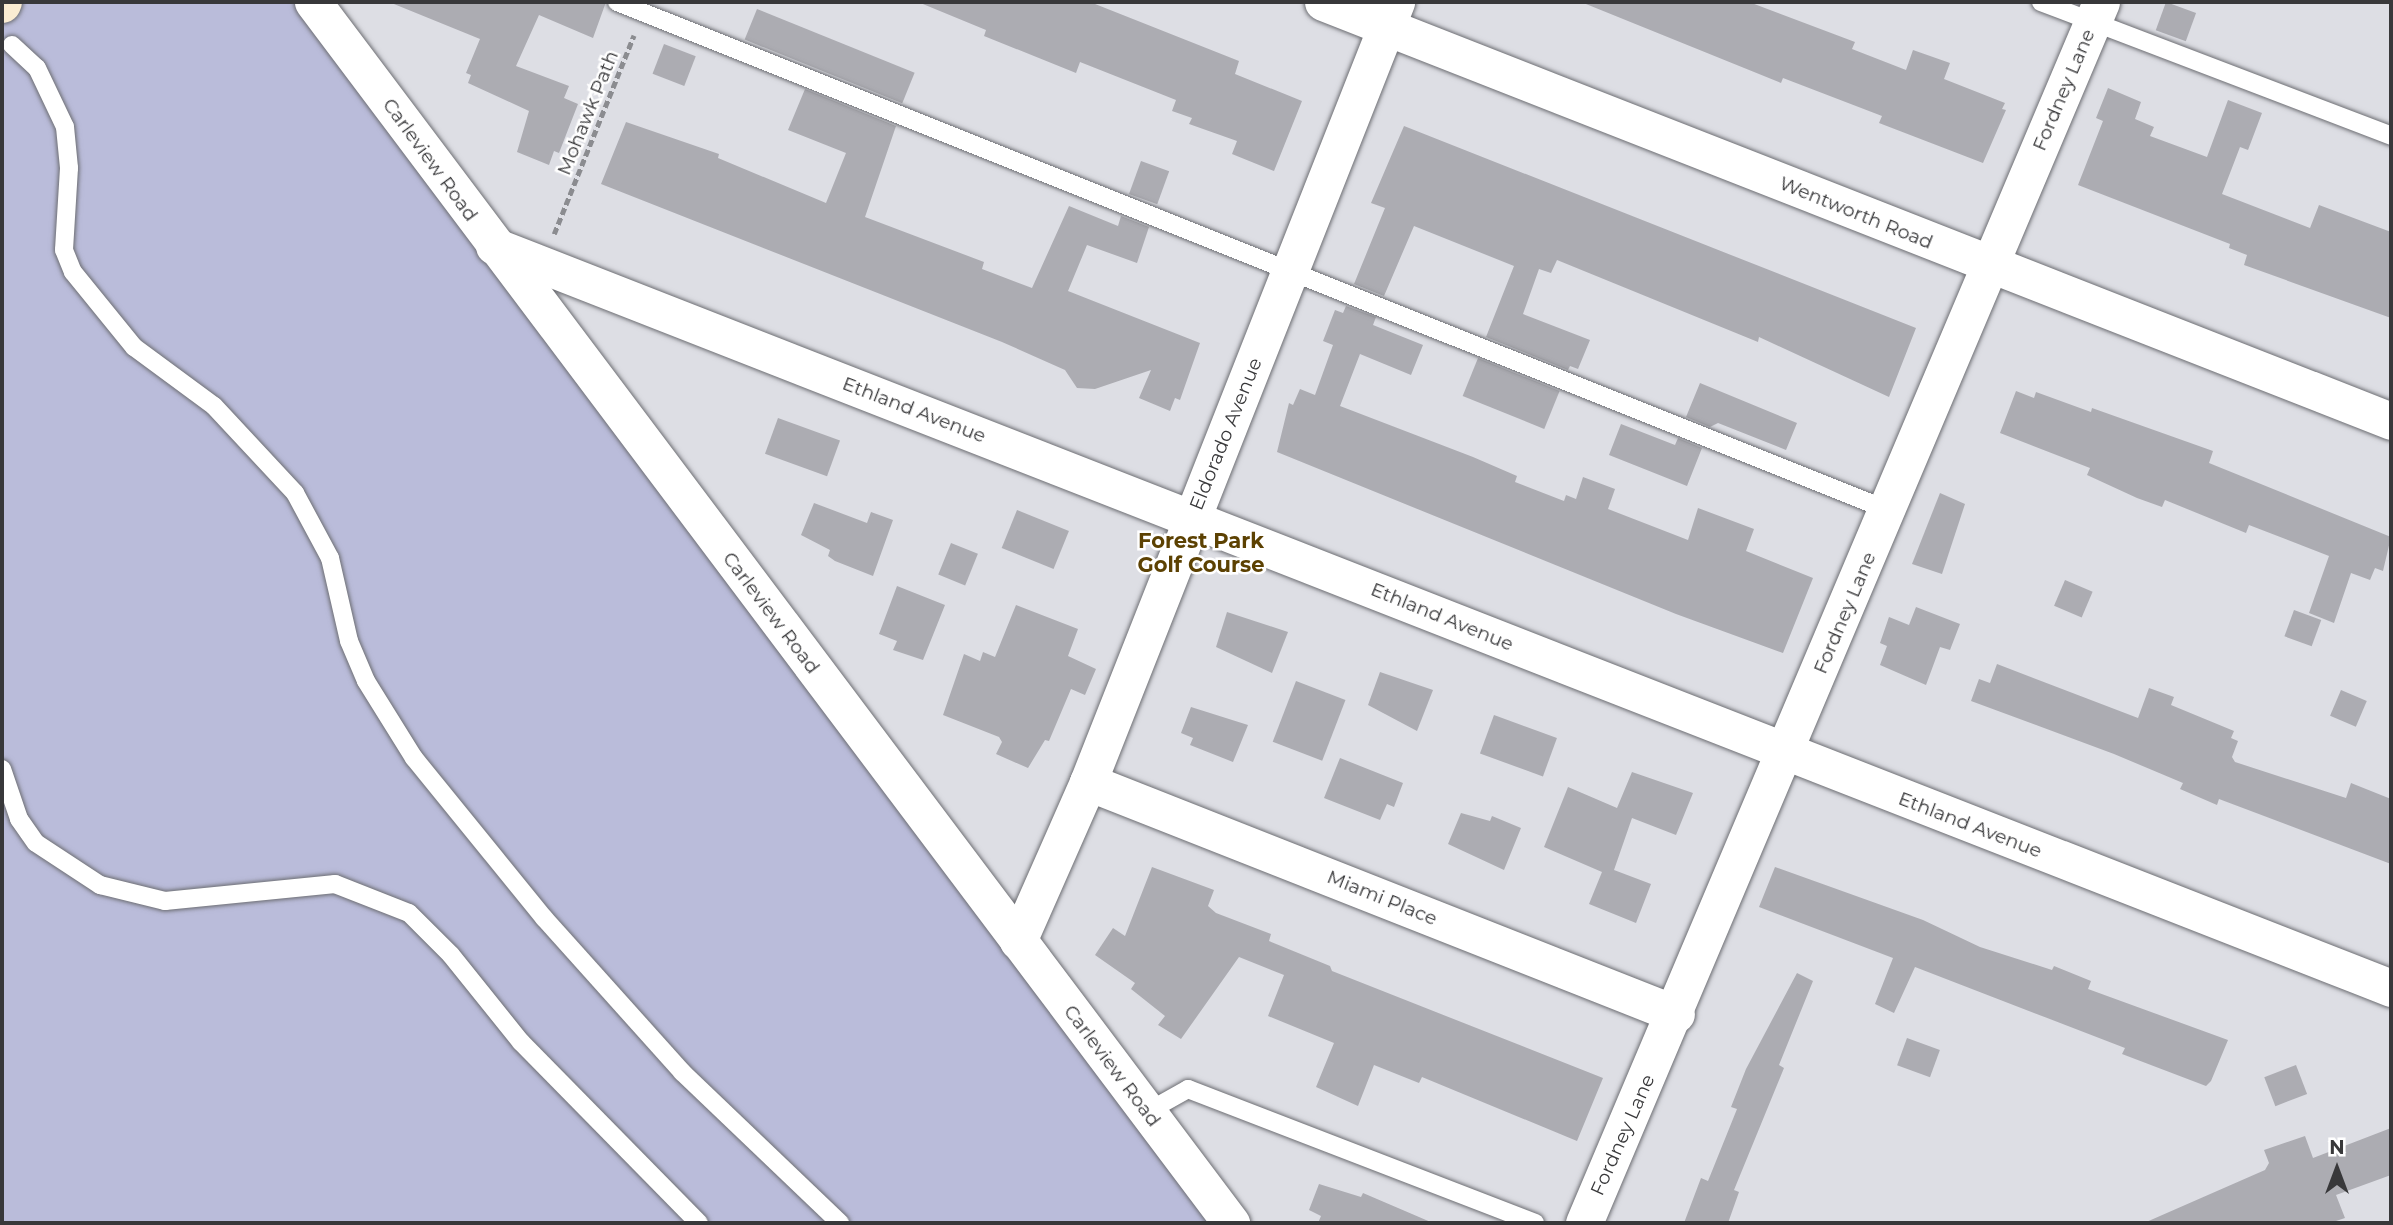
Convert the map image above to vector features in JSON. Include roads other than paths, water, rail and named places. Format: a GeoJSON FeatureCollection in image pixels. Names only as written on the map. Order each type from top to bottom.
{"type":"FeatureCollection","features":[{"type":"Feature","properties":{"kind":"street","name":"Carleview Road"},"geometry":{"type":"LineString","coordinates":[[313,2],[1231,1223]]}},
{"type":"Feature","properties":{"kind":"street","name":"Wentworth Road"},"geometry":{"type":"LineString","coordinates":[[1323,2],[1391,15],[1990,266],[2391,421]]}},
{"type":"Feature","properties":{"kind":"street","name":"Fordney Lane"},"geometry":{"type":"LineString","coordinates":[[1584,1223],[1676,1014],[2097,12]]}},
{"type":"Feature","properties":{"kind":"street","name":"Eldorado Avenue"},"geometry":{"type":"LineString","coordinates":[[1018,941],[1088,782],[1391,15]]}},
{"type":"Feature","properties":{"kind":"street","name":"Ethland Avenue"},"geometry":{"type":"LineString","coordinates":[[494,246],[2391,988]]}},
{"type":"Feature","properties":{"kind":"street","name":"Miami Place"},"geometry":{"type":"LineString","coordinates":[[1088,782],[1676,1014]]}},
{"type":"Feature","properties":{"kind":"lane"},"geometry":{"type":"LineString","coordinates":[[617,2],[1888,510]]}},
{"type":"Feature","properties":{"kind":"lane"},"geometry":{"type":"LineString","coordinates":[[2041,2],[2097,12],[2391,136]]}},
{"type":"Feature","properties":{"kind":"lane"},"geometry":{"type":"LineString","coordinates":[[12,45],[37,68],[65,127],[69,168],[64,250],[73,272],[134,347],[214,406],[295,493],[330,558],[349,641],[366,681],[414,758],[544,918],[682,1072],[840,1223]]}},
{"type":"Feature","properties":{"kind":"lane"},"geometry":{"type":"LineString","coordinates":[[2,769],[19,819],[36,843],[100,885],[165,901],[335,884],[409,913],[451,955],[538,1060],[699,1223]]}},
{"type":"Feature","properties":{"kind":"lane"},"geometry":{"type":"LineString","coordinates":[[1147,1111],[1188,1089],[1535,1223]]}},
{"type":"Feature","properties":{"kind":"district","name":"Forest Park Golf Course"},"geometry":{"type":"Point","coordinates":[1201,553]}}]}
